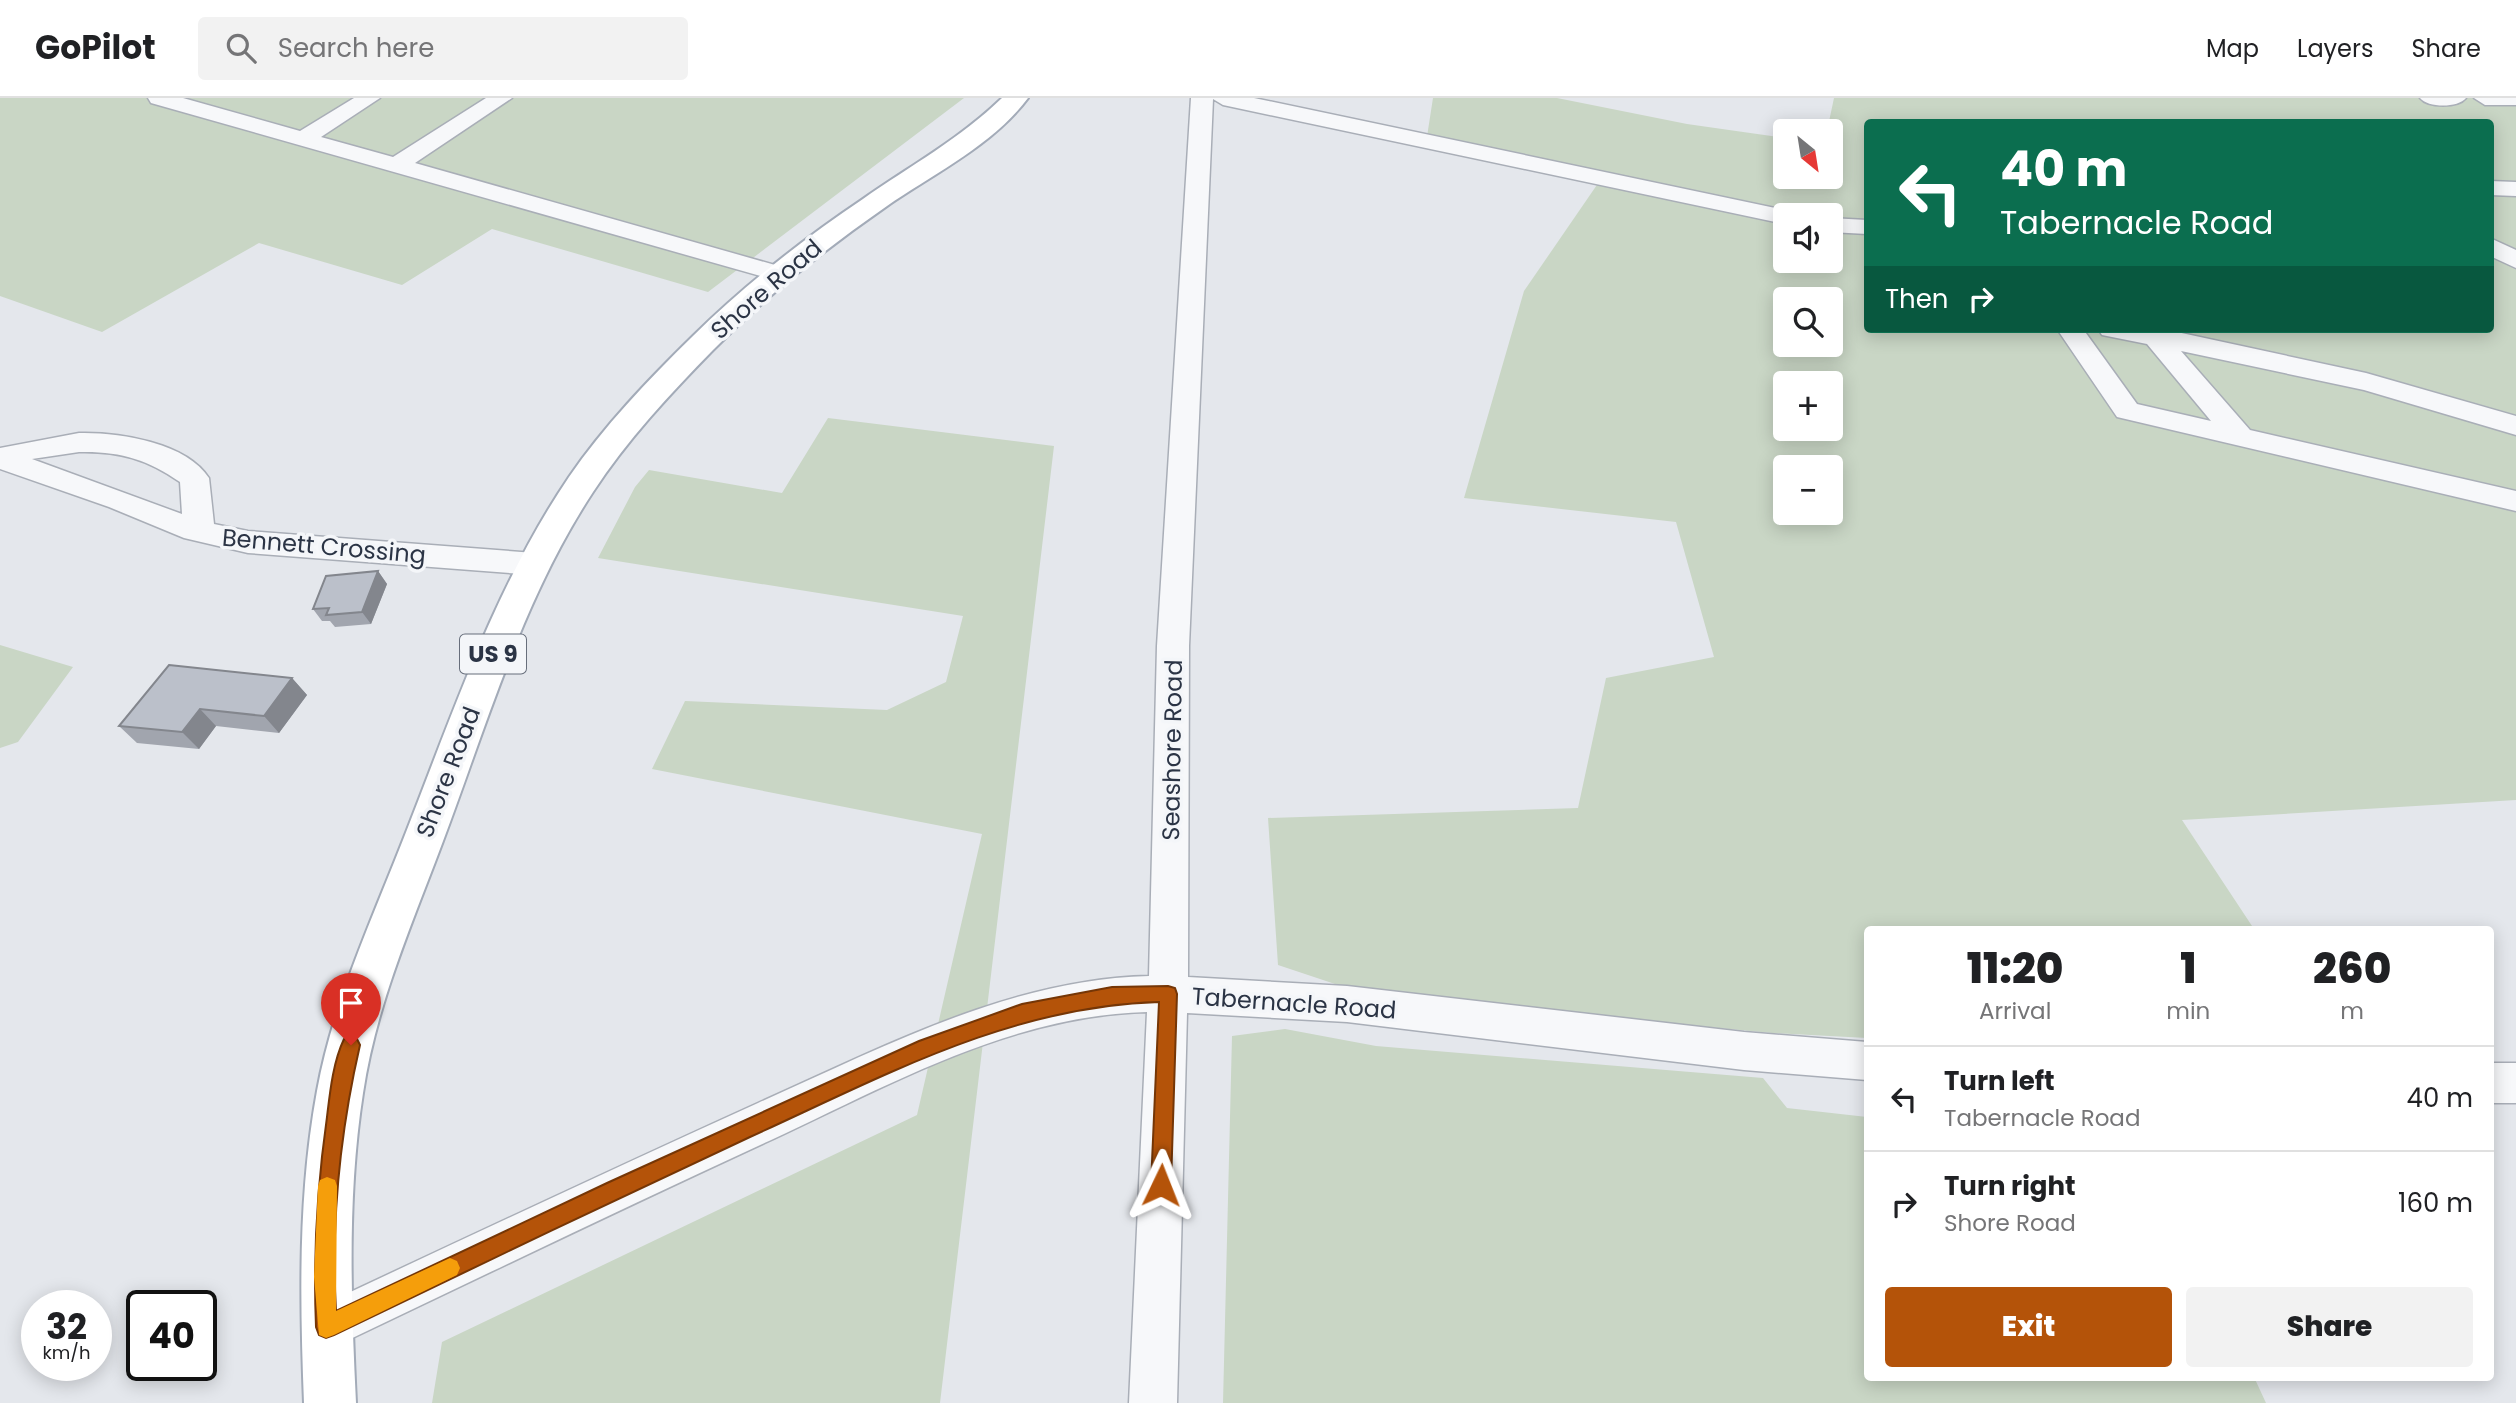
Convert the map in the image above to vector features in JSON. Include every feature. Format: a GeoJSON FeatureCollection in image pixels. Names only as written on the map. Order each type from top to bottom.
{"type":"FeatureCollection","features":[{"type":"Feature","properties":{"kind":"main road","name":"Shore Road"},"geometry":{"type":"LineString","coordinates":[[330,1403],[324,1277],[328,1180],[340,1088],[361,1001],[388,921],[420,846],[490,660],[535,564],[570,501],[621,434],[706,341],[780,274],[853,217],[979,131],[1016,98]]}},
{"type":"Feature","properties":{"kind":"street"},"geometry":{"type":"LineString","coordinates":[[159,98],[780,274]]}},
{"type":"Feature","properties":{"kind":"street"},"geometry":{"type":"LineString","coordinates":[[302,139],[369,98]]}},
{"type":"Feature","properties":{"kind":"street"},"geometry":{"type":"LineString","coordinates":[[396,165],[501,98]]}},
{"type":"Feature","properties":{"kind":"street","name":"Seashore Road"},"geometry":{"type":"LineString","coordinates":[[1153,1403],[1168,994],[1173,646],[1202,98]]}},
{"type":"Feature","properties":{"kind":"street"},"geometry":{"type":"LineString","coordinates":[[1223,98],[1773,214]]}},
{"type":"Feature","properties":{"kind":"street"},"geometry":{"type":"LineString","coordinates":[[2431,98],[2455,98]]}},
{"type":"Feature","properties":{"kind":"street"},"geometry":{"type":"LineString","coordinates":[[2485,98],[2513,100]]}},
{"type":"Feature","properties":{"kind":"street"},"geometry":{"type":"LineString","coordinates":[[2494,188],[2516,188]]}},
{"type":"Feature","properties":{"kind":"street"},"geometry":{"type":"LineString","coordinates":[[1843,226],[1864,228]]}},
{"type":"Feature","properties":{"kind":"street"},"geometry":{"type":"LineString","coordinates":[[2494,246],[2516,260]]}},
{"type":"Feature","properties":{"kind":"street"},"geometry":{"type":"LineString","coordinates":[[2073,333],[2127,411],[2516,501]]}},
{"type":"Feature","properties":{"kind":"street"},"geometry":{"type":"LineString","coordinates":[[2153,333],[2241,438]]}},
{"type":"Feature","properties":{"kind":"street"},"geometry":{"type":"LineString","coordinates":[[2153,333],[2367,384],[2516,426]]}},
{"type":"Feature","properties":{"kind":"street"},"geometry":{"type":"LineString","coordinates":[[0,458],[42,446],[99,439],[158,455],[194,478],[199,532]]}},
{"type":"Feature","properties":{"kind":"street","name":"Bennett Crossing"},"geometry":{"type":"LineString","coordinates":[[0,458],[199,532],[248,542],[535,564]]}},
{"type":"Feature","properties":{"kind":"street","name":"Tabernacle Road"},"geometry":{"type":"LineString","coordinates":[[326,1327],[614,1190],[926,1048],[1022,1013],[1112,995],[1168,994],[1347,1004],[1744,1051],[1864,1061]]}},
{"type":"Feature","properties":{"kind":"street"},"geometry":{"type":"LineString","coordinates":[[2494,1083],[2516,1083]]}},
{"type":"Feature","properties":{"kind":"green space"},"geometry":{"type":"Polygon","coordinates":[[[0,98],[964,98],[708,292],[492,229],[402,285],[259,243],[102,332],[0,296],[0,98]]]}},
{"type":"Feature","properties":{"kind":"green space"},"geometry":{"type":"Polygon","coordinates":[[[1433,98],[1557,98],[1687,124],[1773,136],[1773,189],[1843,189],[1843,119],[1830,119],[1834,98],[2516,98],[2516,800],[2182,820],[2252,926],[1864,926],[1864,1038],[1772,1033],[1368,995],[1278,965],[1268,818],[1578,808],[1606,678],[1714,657],[1676,522],[1464,498],[1524,291],[1601,179],[1426,143],[1433,98]]]}},
{"type":"Feature","properties":{"kind":"green space"},"geometry":{"type":"Polygon","coordinates":[[[828,418],[1054,446],[940,1403],[432,1403],[442,1342],[917,1115],[982,834],[652,769],[685,701],[887,710],[946,682],[963,616],[598,558],[635,487],[649,470],[782,493],[828,418]]]}},
{"type":"Feature","properties":{"kind":"green space"},"geometry":{"type":"Polygon","coordinates":[[[0,645],[73,667],[18,742],[0,748],[0,645]]]}},
{"type":"Feature","properties":{"kind":"green space"},"geometry":{"type":"Polygon","coordinates":[[[1285,1029],[1376,1046],[1763,1078],[1787,1108],[1864,1117],[1864,1381],[2256,1381],[2266,1403],[1223,1403],[1232,1036],[1285,1029]]]}},
{"type":"Feature","properties":{"kind":"building"},"geometry":{"type":"Polygon","coordinates":[[[378,571],[362,612],[326,615],[329,608],[313,609],[326,576],[378,571]]]}},
{"type":"Feature","properties":{"kind":"building"},"geometry":{"type":"Polygon","coordinates":[[[169,665],[292,678],[264,716],[200,709],[182,732],[119,726],[169,665]]]}},
{"type":"Feature","properties":{"kind":"slow traffic"},"geometry":{"type":"LineString","coordinates":[[327,1186],[324,1277],[326,1327],[450,1268]]}},
{"type":"Feature","properties":{"kind":"route"},"geometry":{"type":"LineString","coordinates":[[351,1045],[340,1088],[328,1180],[324,1277],[326,1327],[614,1190],[926,1048],[1022,1013],[1112,995],[1168,994],[1161,1185]]}}]}
